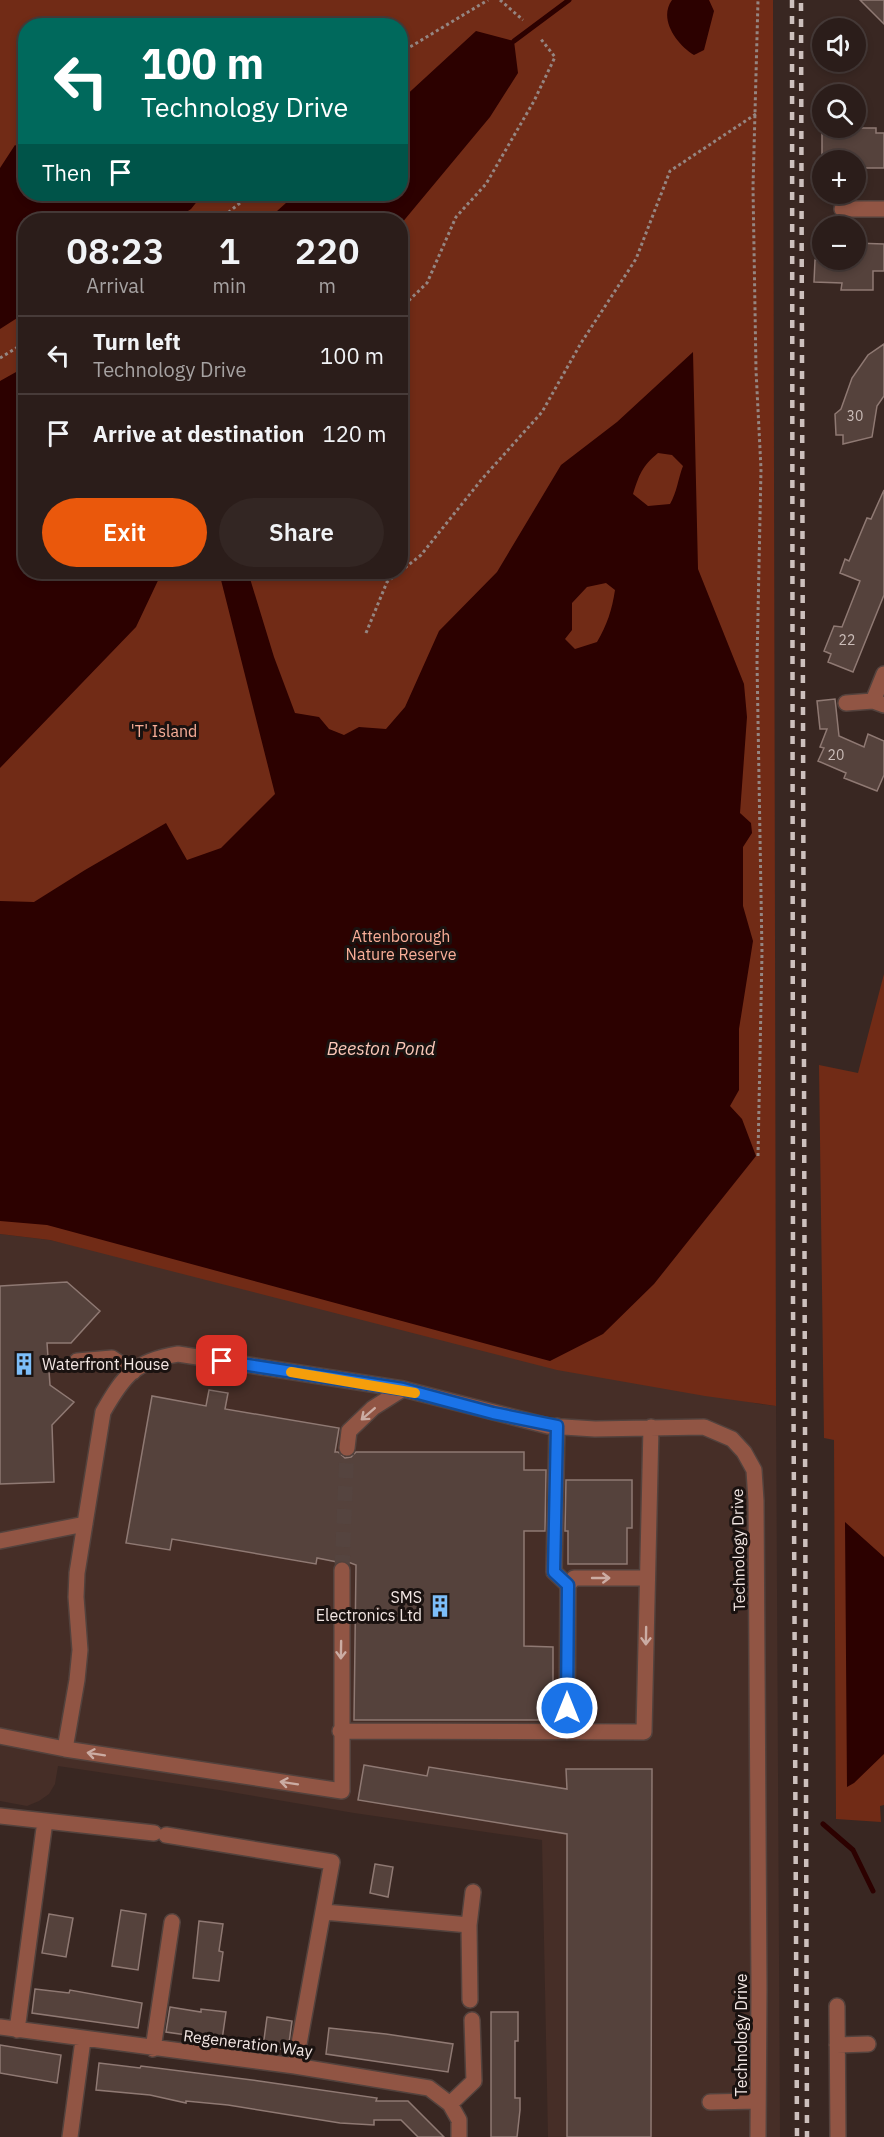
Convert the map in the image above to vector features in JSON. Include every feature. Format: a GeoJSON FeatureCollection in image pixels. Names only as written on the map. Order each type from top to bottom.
{"type":"FeatureCollection","features":[{"type":"Feature","properties":{"kind":"street"},"geometry":{"type":"LineString","coordinates":[[842,208],[884,208]]}},
{"type":"Feature","properties":{"kind":"street"},"geometry":{"type":"LineString","coordinates":[[846,703],[878,703],[884,674]]}},
{"type":"Feature","properties":{"kind":"street","name":"Technology Drive"},"geometry":{"type":"LineString","coordinates":[[132,1372],[142,1364],[159,1357],[178,1354],[403,1389],[493,1413],[557,1426],[595,1429],[704,1427],[732,1439],[744,1452],[754,1470],[756,1513],[758,2137]]}},
{"type":"Feature","properties":{"kind":"street"},"geometry":{"type":"LineString","coordinates":[[65,1749],[80,1650],[76,1598],[77,1573],[103,1412],[116,1389],[132,1372],[112,1358],[77,1361]]}},
{"type":"Feature","properties":{"kind":"street"},"geometry":{"type":"LineString","coordinates":[[347,1448],[349,1431],[373,1408],[403,1389]]}},
{"type":"Feature","properties":{"kind":"street"},"geometry":{"type":"LineString","coordinates":[[557,1426],[554,1572],[568,1585]]}},
{"type":"Feature","properties":{"kind":"street"},"geometry":{"type":"LineString","coordinates":[[340,1731],[644,1732],[651,1427]]}},
{"type":"Feature","properties":{"kind":"street"},"geometry":{"type":"LineString","coordinates":[[0,1541],[85,1524]]}},
{"type":"Feature","properties":{"kind":"street"},"geometry":{"type":"LineString","coordinates":[[0,1736],[65,1749],[342,1791],[340,1731],[342,1570]]}},
{"type":"Feature","properties":{"kind":"street"},"geometry":{"type":"LineString","coordinates":[[567,1732],[568,1585],[574,1578],[647,1578]]}},
{"type":"Feature","properties":{"kind":"street"},"geometry":{"type":"LineString","coordinates":[[0,1816],[160,1834],[332,1862],[295,2066]]}},
{"type":"Feature","properties":{"kind":"street"},"geometry":{"type":"LineString","coordinates":[[17,2030],[45,1821]]}},
{"type":"Feature","properties":{"kind":"street"},"geometry":{"type":"LineString","coordinates":[[470,2000],[469,1925],[473,1892]]}},
{"type":"Feature","properties":{"kind":"street"},"geometry":{"type":"LineString","coordinates":[[324,1912],[469,1925]]}},
{"type":"Feature","properties":{"kind":"street"},"geometry":{"type":"LineString","coordinates":[[153,2049],[172,1922]]}},
{"type":"Feature","properties":{"kind":"street"},"geometry":{"type":"LineString","coordinates":[[837,2006],[838,2137]]}},
{"type":"Feature","properties":{"kind":"street"},"geometry":{"type":"LineString","coordinates":[[459,2137],[459,2120],[450,2104],[474,2081],[472,2020]]}},
{"type":"Feature","properties":{"kind":"street","name":"Regeneration Way"},"geometry":{"type":"LineString","coordinates":[[0,2027],[83,2040],[295,2066],[429,2088],[450,2104]]}},
{"type":"Feature","properties":{"kind":"street"},"geometry":{"type":"LineString","coordinates":[[70,2137],[83,2040]]}},
{"type":"Feature","properties":{"kind":"street"},"geometry":{"type":"LineString","coordinates":[[837,2045],[868,2044]]}},
{"type":"Feature","properties":{"kind":"street"},"geometry":{"type":"LineString","coordinates":[[710,2102],[758,2101]]}},
{"type":"Feature","properties":{"kind":"path"},"geometry":{"type":"LineString","coordinates":[[408,48],[488,0]]}},
{"type":"Feature","properties":{"kind":"path"},"geometry":{"type":"LineString","coordinates":[[500,0],[523,20]]}},
{"type":"Feature","properties":{"kind":"path"},"geometry":{"type":"LineString","coordinates":[[758,0],[753,187],[756,370],[761,469],[757,662],[762,953],[758,1156]]}},
{"type":"Feature","properties":{"kind":"path"},"geometry":{"type":"LineString","coordinates":[[408,301],[427,283],[456,217],[486,184],[534,101],[555,57],[540,38]]}},
{"type":"Feature","properties":{"kind":"path"},"geometry":{"type":"LineString","coordinates":[[408,565],[421,555],[482,479],[542,412],[581,344],[636,259],[670,171],[756,114]]}},
{"type":"Feature","properties":{"kind":"path"},"geometry":{"type":"LineString","coordinates":[[228,213],[242,201]]}},
{"type":"Feature","properties":{"kind":"path"},"geometry":{"type":"LineString","coordinates":[[0,358],[18,347]]}},
{"type":"Feature","properties":{"kind":"path"},"geometry":{"type":"LineString","coordinates":[[366,633],[387,582],[391,579]]}},
{"type":"Feature","properties":{"kind":"shaded area"},"geometry":{"type":"Polygon","coordinates":[[[0,1234],[50,1240],[759,1404],[776,1406],[780,2137],[548,2137],[542,1840],[58,1766],[55,1784],[49,1794],[39,1801],[27,1806],[0,1801],[0,1234]]]}},
{"type":"Feature","properties":{"kind":"green space","name":"Attenborough Nature Reserve"},"geometry":{"type":"Polygon","coordinates":[[[0,0],[773,0],[776,1406],[557,1370],[50,1240],[0,1234],[0,0]]]}},
{"type":"Feature","properties":{"kind":"green space"},"geometry":{"type":"Polygon","coordinates":[[[884,974],[884,1805],[880,1806],[881,1822],[836,1819],[834,1440],[824,1438],[819,1065],[858,1073],[884,974]]]}},
{"type":"Feature","properties":{"kind":"water"},"geometry":{"type":"Polygon","coordinates":[[[672,0],[709,0],[714,11],[704,50],[694,55],[681,45],[671,31],[667,15],[672,0]]]}},
{"type":"Feature","properties":{"kind":"water"},"geometry":{"type":"Polygon","coordinates":[[[476,31],[514,41],[518,73],[490,117],[408,216],[408,213],[275,213],[288,201],[408,201],[408,94],[476,31]]]}},
{"type":"Feature","properties":{"kind":"water"},"geometry":{"type":"Polygon","coordinates":[[[15,145],[18,147],[18,201],[197,201],[185,213],[18,213],[18,317],[0,329],[0,168],[15,145]]]}},
{"type":"Feature","properties":{"kind":"water","name":"Beeston Pond"},"geometry":{"type":"Polygon","coordinates":[[[693,352],[698,569],[744,684],[747,717],[740,813],[751,823],[752,833],[743,847],[743,906],[753,941],[739,1029],[739,1090],[730,1106],[742,1119],[756,1156],[654,1284],[603,1334],[550,1361],[47,1225],[0,1221],[0,901],[34,902],[166,823],[187,860],[221,848],[275,794],[221,579],[250,579],[274,657],[295,713],[319,717],[329,729],[344,735],[359,727],[386,729],[405,707],[439,631],[497,572],[561,465],[617,422],[693,352]],[[658,453],[648,462],[637,481],[633,494],[648,506],[670,504],[683,466],[672,455],[658,453]],[[606,583],[587,587],[572,603],[572,630],[565,639],[575,649],[597,642],[611,611],[615,590],[606,583]]]}},
{"type":"Feature","properties":{"kind":"water"},"geometry":{"type":"Polygon","coordinates":[[[18,371],[18,579],[159,579],[136,627],[0,768],[0,381],[18,371]]]}},
{"type":"Feature","properties":{"kind":"water"},"geometry":{"type":"Polygon","coordinates":[[[845,1522],[884,1557],[884,1754],[847,1787],[845,1522]]]}},
{"type":"Feature","properties":{"kind":"building"},"geometry":{"type":"Polygon","coordinates":[[[860,0],[884,0],[884,24],[860,0]]]}},
{"type":"Feature","properties":{"kind":"building"},"geometry":{"type":"Polygon","coordinates":[[[866,128],[876,128],[876,133],[884,133],[884,168],[866,168],[866,150],[822,150],[822,138],[866,138],[866,128]]]}},
{"type":"Feature","properties":{"kind":"building"},"geometry":{"type":"Polygon","coordinates":[[[866,243],[884,244],[884,271],[873,271],[873,290],[841,290],[842,283],[814,282],[815,270],[866,270],[866,243]]]}},
{"type":"Feature","properties":{"kind":"building"},"geometry":{"type":"Polygon","coordinates":[[[884,344],[884,396],[877,406],[872,437],[843,444],[843,435],[836,435],[835,414],[841,409],[852,378],[868,355],[884,344]]]}},
{"type":"Feature","properties":{"kind":"building"},"geometry":{"type":"Polygon","coordinates":[[[884,490],[884,595],[853,672],[828,662],[831,654],[824,651],[834,626],[842,627],[860,581],[840,573],[845,559],[849,561],[867,518],[871,519],[884,490]]]}},
{"type":"Feature","properties":{"kind":"building"},"geometry":{"type":"Polygon","coordinates":[[[835,699],[839,736],[864,747],[868,734],[884,741],[884,775],[877,791],[844,778],[846,773],[818,761],[824,748],[820,747],[827,729],[820,729],[817,701],[835,699]]]}},
{"type":"Feature","properties":{"kind":"building","name":"Waterfront House"},"geometry":{"type":"Polygon","coordinates":[[[67,1282],[100,1311],[71,1343],[47,1343],[50,1385],[74,1402],[52,1425],[54,1482],[0,1484],[0,1286],[67,1282]]]}},
{"type":"Feature","properties":{"kind":"building","name":"SMS Electronics Ltd"},"geometry":{"type":"Polygon","coordinates":[[[209,1390],[228,1393],[225,1409],[339,1428],[335,1452],[345,1458],[351,1457],[356,1452],[524,1452],[524,1470],[546,1470],[545,1531],[524,1531],[524,1646],[553,1647],[553,1720],[354,1720],[356,1565],[343,1560],[337,1562],[317,1558],[316,1564],[172,1539],[170,1550],[126,1543],[152,1396],[206,1406],[209,1390]]]}},
{"type":"Feature","properties":{"kind":"building"},"geometry":{"type":"Polygon","coordinates":[[[566,1480],[632,1480],[632,1528],[627,1528],[627,1564],[568,1564],[568,1531],[565,1531],[566,1480]]]}},
{"type":"Feature","properties":{"kind":"building"},"geometry":{"type":"Polygon","coordinates":[[[364,1765],[427,1776],[429,1767],[567,1789],[566,1769],[652,1769],[651,2137],[567,2137],[567,1834],[358,1800],[364,1765]]]}},
{"type":"Feature","properties":{"kind":"building"},"geometry":{"type":"Polygon","coordinates":[[[375,1864],[393,1867],[388,1897],[370,1893],[375,1864]]]}},
{"type":"Feature","properties":{"kind":"building"},"geometry":{"type":"Polygon","coordinates":[[[121,1910],[146,1914],[138,1970],[112,1966],[121,1910]]]}},
{"type":"Feature","properties":{"kind":"building"},"geometry":{"type":"Polygon","coordinates":[[[49,1914],[73,1918],[66,1957],[42,1953],[49,1914]]]}},
{"type":"Feature","properties":{"kind":"building"},"geometry":{"type":"Polygon","coordinates":[[[199,1921],[223,1924],[219,1951],[223,1952],[219,1981],[193,1978],[199,1921]]]}},
{"type":"Feature","properties":{"kind":"building"},"geometry":{"type":"Polygon","coordinates":[[[35,1989],[69,1993],[70,1990],[142,2003],[138,2028],[32,2013],[35,1989]]]}},
{"type":"Feature","properties":{"kind":"building"},"geometry":{"type":"Polygon","coordinates":[[[170,2007],[201,2012],[201,2009],[226,2012],[222,2040],[166,2032],[170,2007]]]}},
{"type":"Feature","properties":{"kind":"building"},"geometry":{"type":"Polygon","coordinates":[[[491,2012],[518,2012],[518,2041],[515,2041],[515,2098],[520,2098],[520,2110],[517,2137],[491,2137],[491,2012]]]}},
{"type":"Feature","properties":{"kind":"building"},"geometry":{"type":"Polygon","coordinates":[[[267,2017],[292,2021],[288,2050],[263,2047],[267,2017]]]}},
{"type":"Feature","properties":{"kind":"building"},"geometry":{"type":"Polygon","coordinates":[[[329,2028],[453,2044],[448,2072],[326,2054],[329,2028]]]}},
{"type":"Feature","properties":{"kind":"building"},"geometry":{"type":"Polygon","coordinates":[[[0,2045],[61,2055],[57,2083],[0,2073],[0,2045]]]}},
{"type":"Feature","properties":{"kind":"building"},"geometry":{"type":"Polygon","coordinates":[[[99,2063],[259,2081],[377,2098],[376,2101],[408,2101],[444,2137],[418,2137],[401,2120],[374,2120],[374,2125],[340,2123],[228,2105],[186,2101],[186,2103],[150,2095],[96,2090],[99,2063]]]}},
{"type":"Feature","properties":{"kind":"waterway"},"geometry":{"type":"LineString","coordinates":[[514,41],[569,0]]}},
{"type":"Feature","properties":{"kind":"waterway"},"geometry":{"type":"LineString","coordinates":[[823,1824],[853,1850],[873,1891]]}},
{"type":"Feature","properties":{"kind":"tunnel"},"geometry":{"type":"LineString","coordinates":[[342,1570],[347,1448]]}},
{"type":"Feature","properties":{"kind":"railway"},"geometry":{"type":"LineString","coordinates":[[792,0],[793,1302],[797,2137]]}},
{"type":"Feature","properties":{"kind":"railway"},"geometry":{"type":"LineString","coordinates":[[801,3],[807,2137]]}},
{"type":"Feature","properties":{"kind":"slow traffic"},"geometry":{"type":"LineString","coordinates":[[291,1372],[403,1389],[415,1393]]}},
{"type":"Feature","properties":{"kind":"place","name":"Waterfront House"},"geometry":{"type":"Point","coordinates":[24,1364]}},
{"type":"Feature","properties":{"kind":"place","name":"SMS Electronics Ltd"},"geometry":{"type":"Point","coordinates":[440,1606]}},
{"type":"Feature","properties":{"kind":"route"},"geometry":{"type":"LineString","coordinates":[[222,1361],[403,1389],[493,1413],[557,1426],[554,1572],[568,1585],[567,1708]]}},
{"type":"Feature","properties":{"kind":"park label","name":"'T' Island"},"geometry":{"type":"Point","coordinates":[164,731]}}]}
